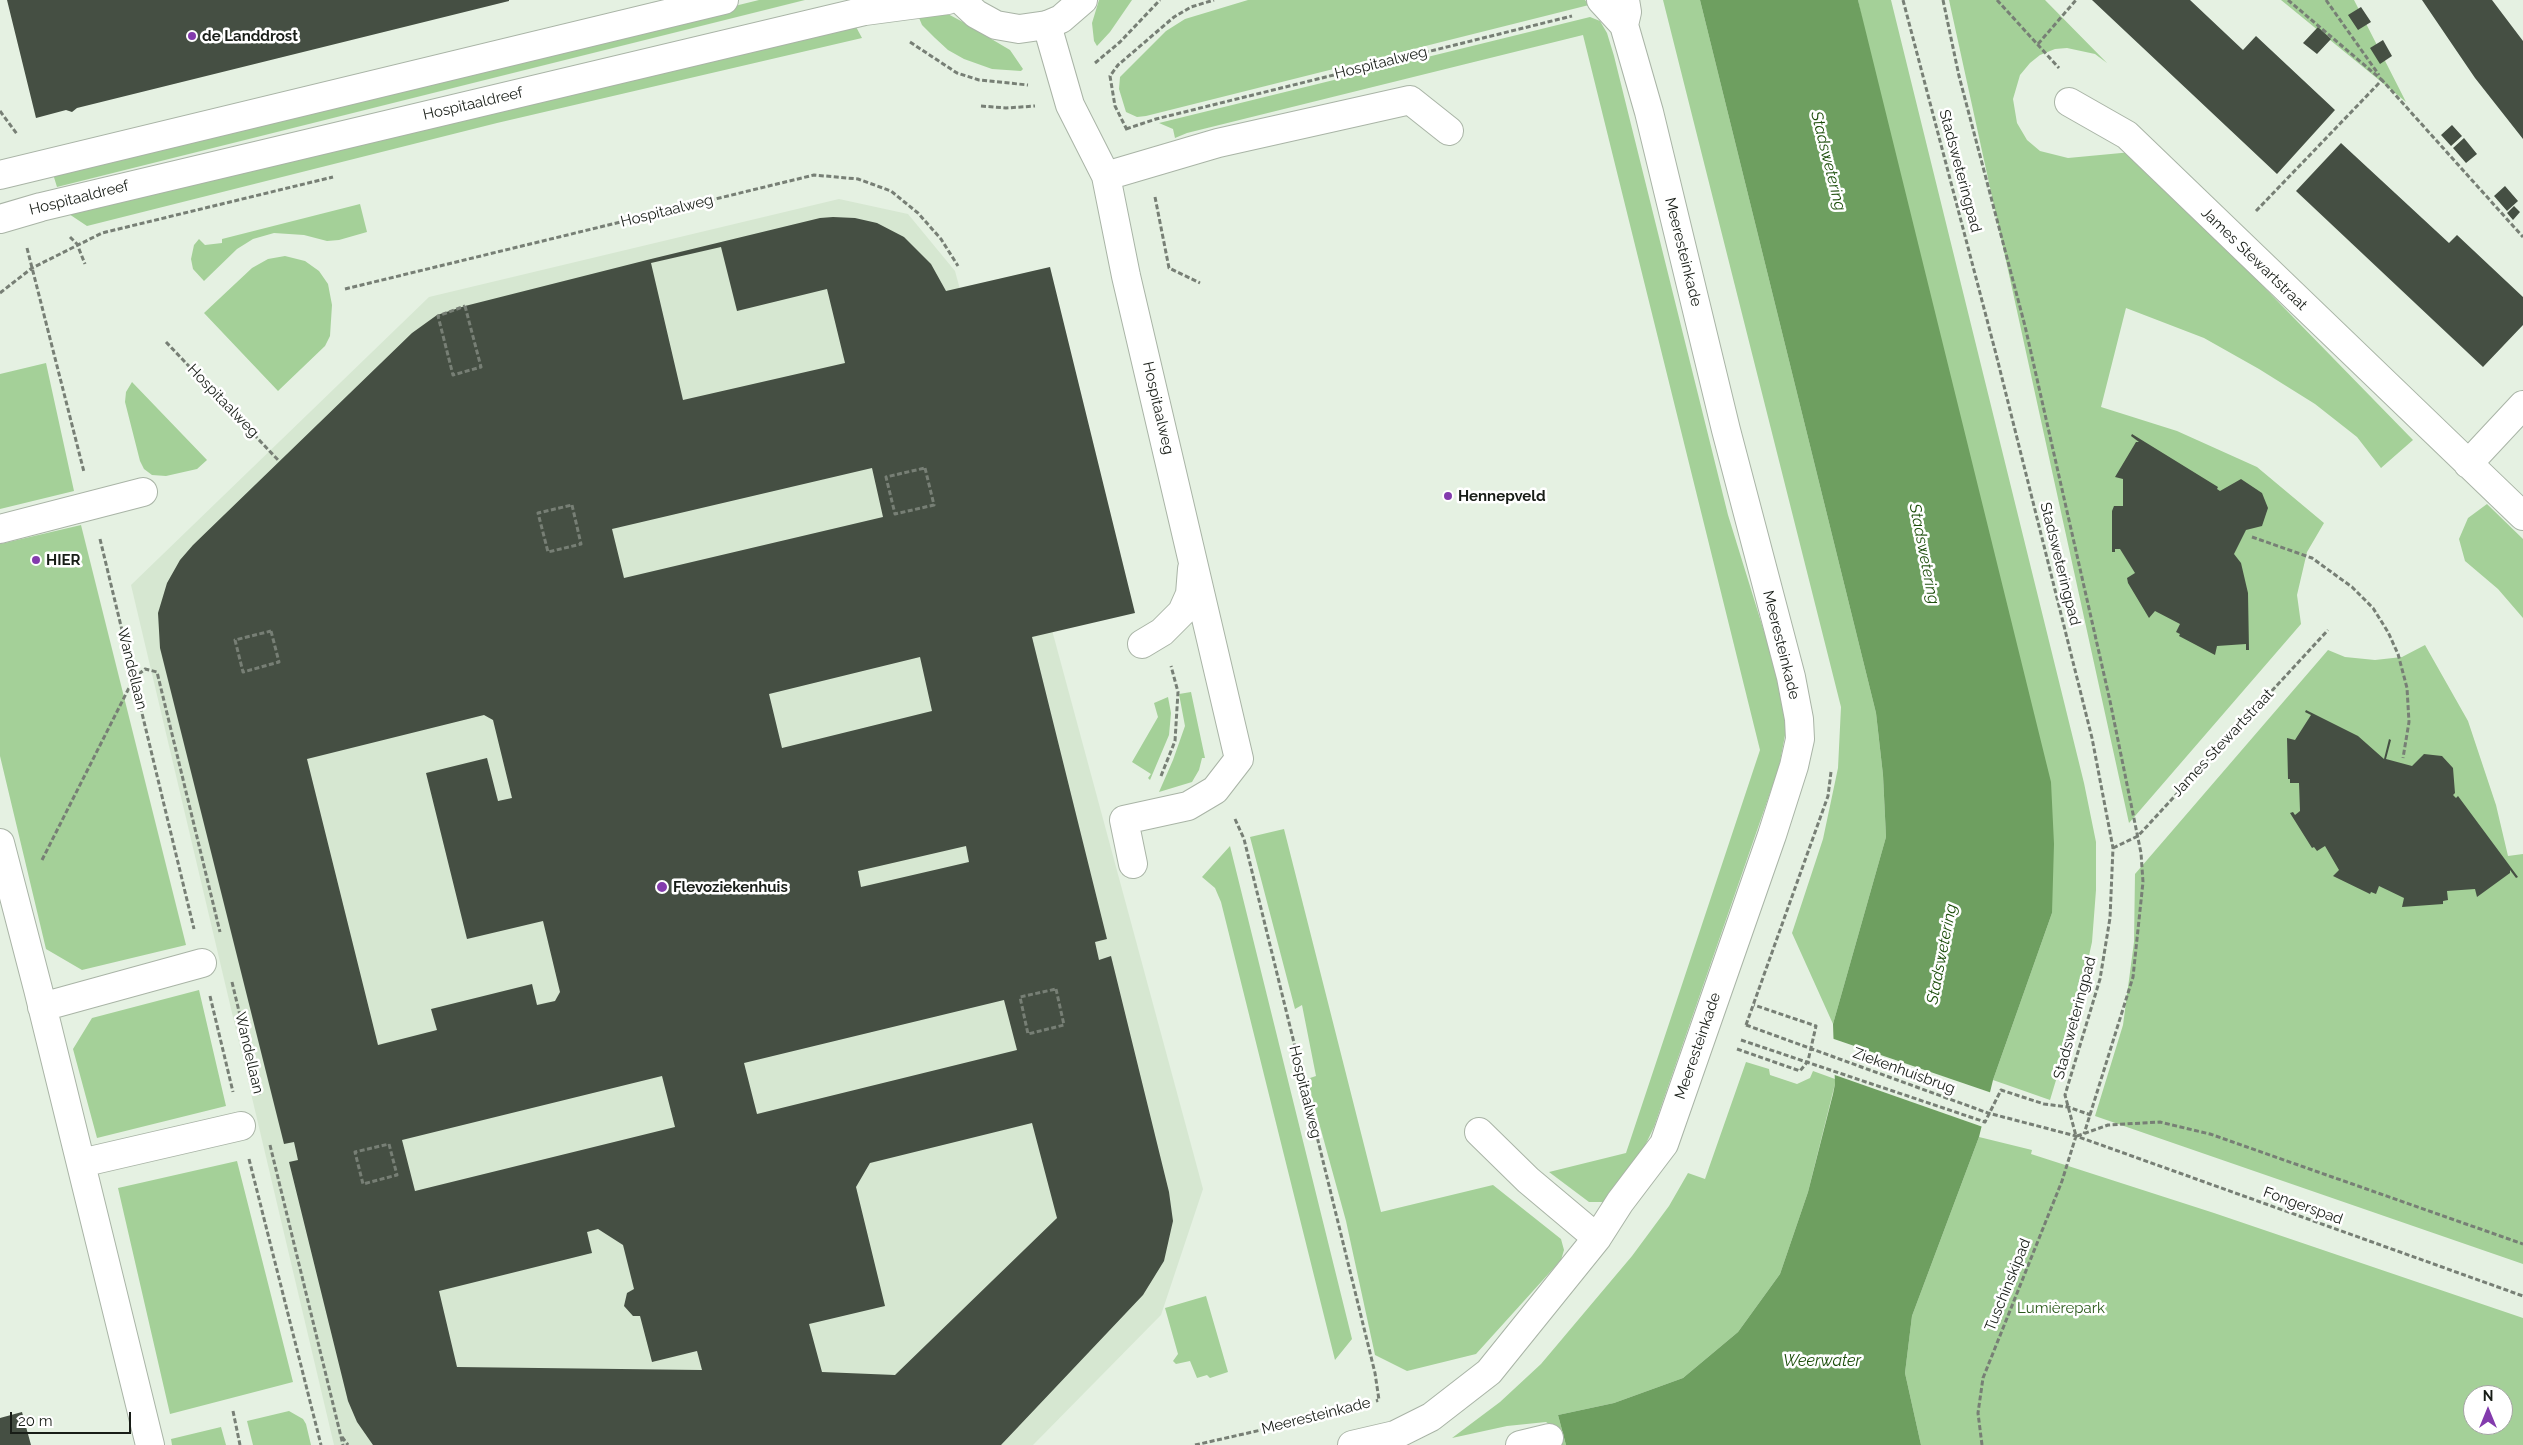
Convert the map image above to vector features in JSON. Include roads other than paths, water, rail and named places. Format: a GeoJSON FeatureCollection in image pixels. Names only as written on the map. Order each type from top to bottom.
{"type":"FeatureCollection","features":[{"type":"Feature","properties":{"kind":"street"},"geometry":{"type":"LineString","coordinates":[[0,175],[724,0]]}},
{"type":"Feature","properties":{"kind":"street","name":"Hospitaaldreef"},"geometry":{"type":"LineString","coordinates":[[0,219],[51,204],[865,11],[948,0]]}},
{"type":"Feature","properties":{"kind":"street"},"geometry":{"type":"LineString","coordinates":[[961,0],[976,14],[996,25],[1019,30],[1047,25],[1061,19],[1083,0]]}},
{"type":"Feature","properties":{"kind":"street","name":"Meeresteinkade"},"geometry":{"type":"LineString","coordinates":[[1358,1444],[1396,1435],[1431,1417],[1489,1372],[1597,1238],[1620,1202],[1664,1144],[1794,766],[1800,739],[1799,719],[1791,677],[1726,430],[1649,112],[1614,8]]}},
{"type":"Feature","properties":{"kind":"street","name":"Hospitaalweg"},"geometry":{"type":"LineString","coordinates":[[1047,25],[1070,105],[1106,176],[1124,267],[1193,555],[1239,759],[1215,790],[1188,806],[1124,820],[1133,864]]}},
{"type":"Feature","properties":{"kind":"street"},"geometry":{"type":"LineString","coordinates":[[1106,176],[1218,144],[1410,100],[1449,131]]}},
{"type":"Feature","properties":{"kind":"street","name":"James Stewartstraat"},"geometry":{"type":"LineString","coordinates":[[2069,102],[2127,135],[2523,516]]}},
{"type":"Feature","properties":{"kind":"street"},"geometry":{"type":"LineString","coordinates":[[2468,464],[2523,405]]}},
{"type":"Feature","properties":{"kind":"street"},"geometry":{"type":"LineString","coordinates":[[0,529],[143,492]]}},
{"type":"Feature","properties":{"kind":"street"},"geometry":{"type":"LineString","coordinates":[[1152,638],[1182,612],[1190,594],[1193,555]]}},
{"type":"Feature","properties":{"kind":"street"},"geometry":{"type":"LineString","coordinates":[[0,843],[82,1163],[150,1445]]}},
{"type":"Feature","properties":{"kind":"street"},"geometry":{"type":"LineString","coordinates":[[42,1007],[202,963]]}},
{"type":"Feature","properties":{"kind":"street"},"geometry":{"type":"LineString","coordinates":[[82,1163],[241,1126]]}},
{"type":"Feature","properties":{"kind":"street"},"geometry":{"type":"LineString","coordinates":[[1479,1132],[1528,1180],[1597,1238]]}},
{"type":"Feature","properties":{"kind":"street"},"geometry":{"type":"LineString","coordinates":[[1520,1445],[1549,1438]]}},
{"type":"Feature","properties":{"kind":"water"},"geometry":{"type":"Polygon","coordinates":[[[1700,0],[1858,0],[2051,782],[2054,844],[2052,913],[1993,1080],[1979,1137],[1912,1316],[1905,1373],[1921,1445],[1566,1445],[1558,1415],[1614,1403],[1683,1378],[1738,1332],[1780,1274],[1808,1192],[1833,1094],[1835,1084],[1833,1024],[1886,837],[1883,775],[1876,713],[1700,0]]]}},
{"type":"Feature","properties":{"kind":"place","name":"de Landdrost"},"geometry":{"type":"Point","coordinates":[192,36]}},
{"type":"Feature","properties":{"kind":"place","name":"Hennepveld"},"geometry":{"type":"Point","coordinates":[1448,496]}},
{"type":"Feature","properties":{"kind":"place","name":"HIER"},"geometry":{"type":"Point","coordinates":[36,560]}},
{"type":"Feature","properties":{"kind":"place","name":"Flevoziekenhuis"},"geometry":{"type":"Point","coordinates":[662,887]}},
{"type":"Feature","properties":{"kind":"water label","name":"Stadswetering"},"geometry":{"type":"Point","coordinates":[1828,161]}},
{"type":"Feature","properties":{"kind":"water label","name":"Stadswetering"},"geometry":{"type":"Point","coordinates":[1924,554]}},
{"type":"Feature","properties":{"kind":"water label","name":"Stadswetering"},"geometry":{"type":"Point","coordinates":[1942,954]}},
{"type":"Feature","properties":{"kind":"water label","name":"Weerwater"},"geometry":{"type":"Point","coordinates":[1822,1361]}},
{"type":"Feature","properties":{"kind":"park label","name":"Lumièrepark"},"geometry":{"type":"Point","coordinates":[2061,1308]}}]}
